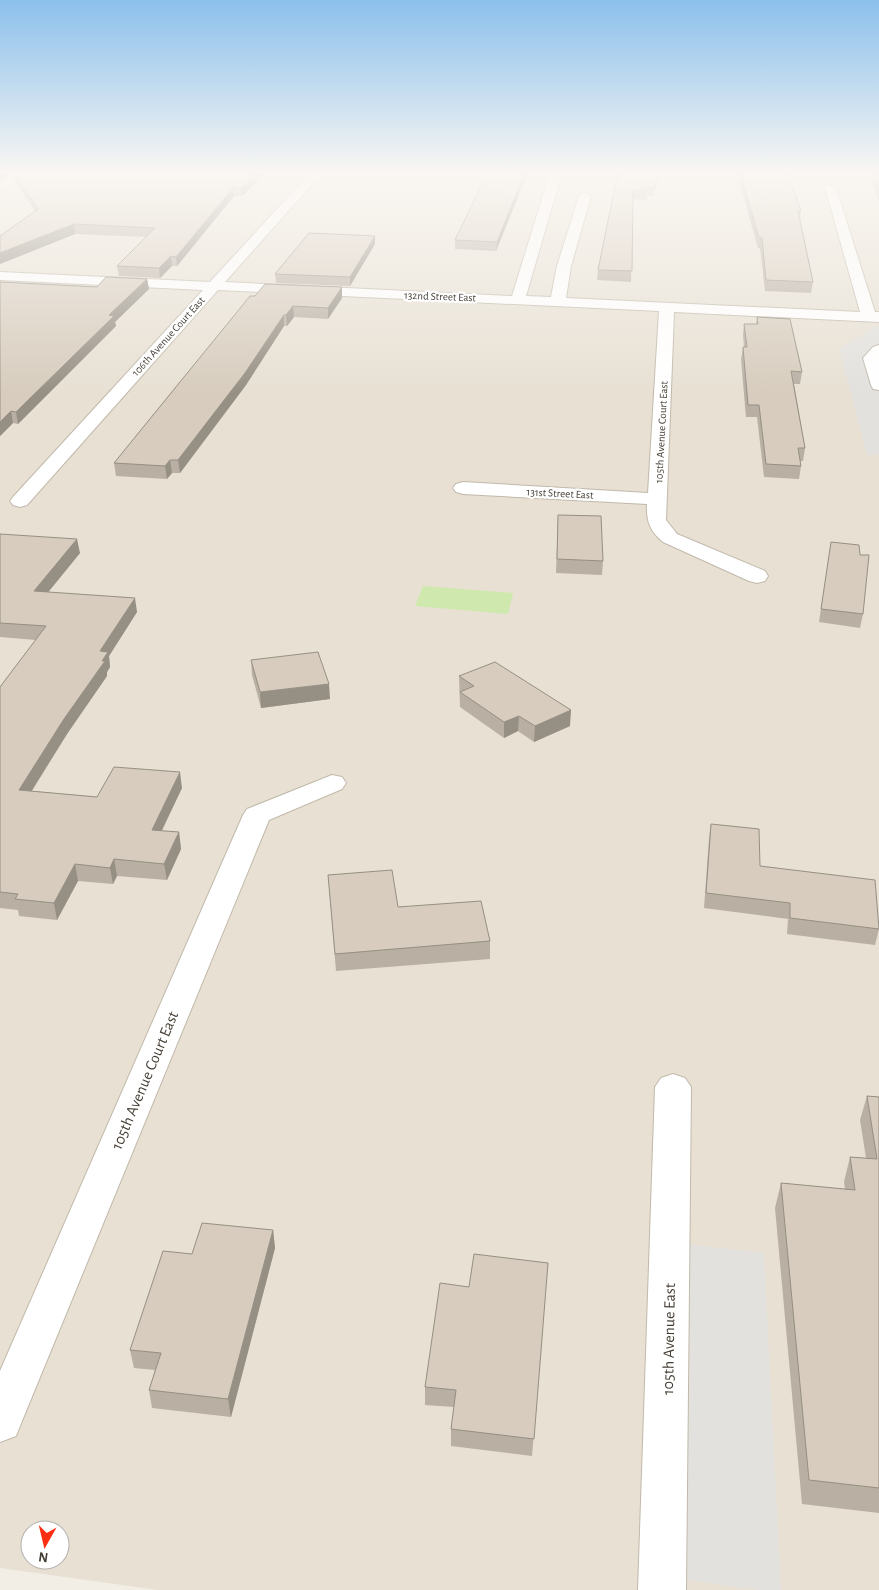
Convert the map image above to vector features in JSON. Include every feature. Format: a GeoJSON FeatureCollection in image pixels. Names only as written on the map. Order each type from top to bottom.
{"type":"FeatureCollection","features":[{"type":"Feature","properties":{"kind":"street","name":"106th Avenue Court East"},"geometry":{"type":"LineString","coordinates":[[20,501],[249,246]]}},
{"type":"Feature","properties":{"kind":"street"},"geometry":{"type":"LineString","coordinates":[[518,300],[534,246]]}},
{"type":"Feature","properties":{"kind":"street"},"geometry":{"type":"LineString","coordinates":[[558,302],[570,246]]}},
{"type":"Feature","properties":{"kind":"street"},"geometry":{"type":"LineString","coordinates":[[851,246],[874,316]]}},
{"type":"Feature","properties":{"kind":"street","name":"132nd Street East"},"geometry":{"type":"LineString","coordinates":[[0,276],[874,316]]}},
{"type":"Feature","properties":{"kind":"street","name":"105th Avenue Court East"},"geometry":{"type":"LineString","coordinates":[[668,307],[657,499],[658,525],[664,533],[683,544],[757,576]]}},
{"type":"Feature","properties":{"kind":"street"},"geometry":{"type":"LineString","coordinates":[[879,350],[871,358],[879,385]]}},
{"type":"Feature","properties":{"kind":"street","name":"131st Street East"},"geometry":{"type":"LineString","coordinates":[[463,488],[657,499]]}},
{"type":"Feature","properties":{"kind":"street","name":"105th Avenue Court East"},"geometry":{"type":"LineString","coordinates":[[0,1421],[257,815],[332,783]]}},
{"type":"Feature","properties":{"kind":"street","name":"105th Avenue East"},"geometry":{"type":"LineString","coordinates":[[662,1590],[673,1087]]}},
{"type":"Feature","properties":{"kind":"shaded area"},"geometry":{"type":"Polygon","coordinates":[[[0,246],[879,246],[879,1590],[158,1590],[0,1568],[0,246]]]}},
{"type":"Feature","properties":{"kind":"shaded area"},"geometry":{"type":"Polygon","coordinates":[[[879,326],[879,455],[867,455],[839,349],[879,326]]]}},
{"type":"Feature","properties":{"kind":"shaded area"},"geometry":{"type":"Polygon","coordinates":[[[651,1240],[764,1253],[781,1590],[758,1590],[643,1574],[651,1240]]]}},
{"type":"Feature","properties":{"kind":"green space"},"geometry":{"type":"Polygon","coordinates":[[[423,586],[513,593],[508,614],[415,606],[423,586]]]}},
{"type":"Feature","properties":{"kind":"building"},"geometry":{"type":"Polygon","coordinates":[[[0,246],[17,246],[0,253],[0,246]]]}},
{"type":"Feature","properties":{"kind":"building"},"geometry":{"type":"Polygon","coordinates":[[[137,246],[185,246],[176,257],[171,256],[159,268],[117,266],[137,246]]]}},
{"type":"Feature","properties":{"kind":"building"},"geometry":{"type":"Polygon","coordinates":[[[298,246],[369,246],[350,277],[275,274],[298,246]]]}},
{"type":"Feature","properties":{"kind":"building"},"geometry":{"type":"Polygon","coordinates":[[[603,246],[632,246],[632,271],[598,270],[603,246]]]}},
{"type":"Feature","properties":{"kind":"building"},"geometry":{"type":"Polygon","coordinates":[[[763,246],[805,246],[813,282],[766,280],[763,246]]]}},
{"type":"Feature","properties":{"kind":"building"},"geometry":{"type":"Polygon","coordinates":[[[106,277],[147,279],[109,315],[114,316],[16,412],[11,411],[0,422],[0,282],[97,287],[106,277]]]}},
{"type":"Feature","properties":{"kind":"building"},"geometry":{"type":"Polygon","coordinates":[[[265,284],[342,287],[328,308],[293,306],[284,315],[245,373],[178,460],[170,460],[165,466],[114,463],[250,296],[255,296],[265,284]]]}},
{"type":"Feature","properties":{"kind":"building"},"geometry":{"type":"Polygon","coordinates":[[[757,317],[790,319],[802,372],[791,371],[805,448],[798,448],[801,466],[766,464],[759,405],[748,405],[743,347],[747,347],[744,324],[758,324],[757,317]]]}},
{"type":"Feature","properties":{"kind":"building"},"geometry":{"type":"Polygon","coordinates":[[[558,515],[601,516],[603,561],[557,559],[558,515]]]}},
{"type":"Feature","properties":{"kind":"building"},"geometry":{"type":"Polygon","coordinates":[[[0,534],[77,539],[34,591],[135,598],[100,651],[108,652],[102,661],[105,661],[64,719],[19,790],[97,797],[114,767],[180,772],[152,830],[179,832],[164,864],[114,859],[110,868],[75,864],[54,903],[15,899],[18,894],[0,892],[0,687],[46,626],[0,623],[0,534]]]}},
{"type":"Feature","properties":{"kind":"building"},"geometry":{"type":"Polygon","coordinates":[[[831,542],[859,545],[860,555],[869,555],[863,614],[821,609],[831,542]]]}},
{"type":"Feature","properties":{"kind":"building"},"geometry":{"type":"Polygon","coordinates":[[[318,652],[329,684],[260,692],[251,660],[318,652]]]}},
{"type":"Feature","properties":{"kind":"building"},"geometry":{"type":"Polygon","coordinates":[[[495,662],[571,710],[535,726],[519,716],[504,722],[460,692],[474,686],[459,676],[495,662]]]}},
{"type":"Feature","properties":{"kind":"building"},"geometry":{"type":"Polygon","coordinates":[[[711,824],[759,829],[760,866],[875,880],[879,929],[790,918],[790,903],[706,893],[711,824]]]}},
{"type":"Feature","properties":{"kind":"building"},"geometry":{"type":"Polygon","coordinates":[[[392,870],[398,907],[481,901],[490,941],[335,954],[328,875],[392,870]]]}},
{"type":"Feature","properties":{"kind":"building"},"geometry":{"type":"Polygon","coordinates":[[[867,1096],[879,1097],[879,1488],[809,1480],[781,1183],[855,1190],[850,1157],[877,1159],[867,1096]]]}},
{"type":"Feature","properties":{"kind":"building"},"geometry":{"type":"Polygon","coordinates":[[[202,1223],[273,1230],[228,1399],[149,1390],[161,1353],[130,1350],[163,1251],[192,1254],[202,1223]]]}},
{"type":"Feature","properties":{"kind":"building"},"geometry":{"type":"Polygon","coordinates":[[[474,1254],[548,1263],[534,1439],[451,1429],[456,1390],[425,1387],[440,1283],[469,1287],[474,1254]]]}}]}
